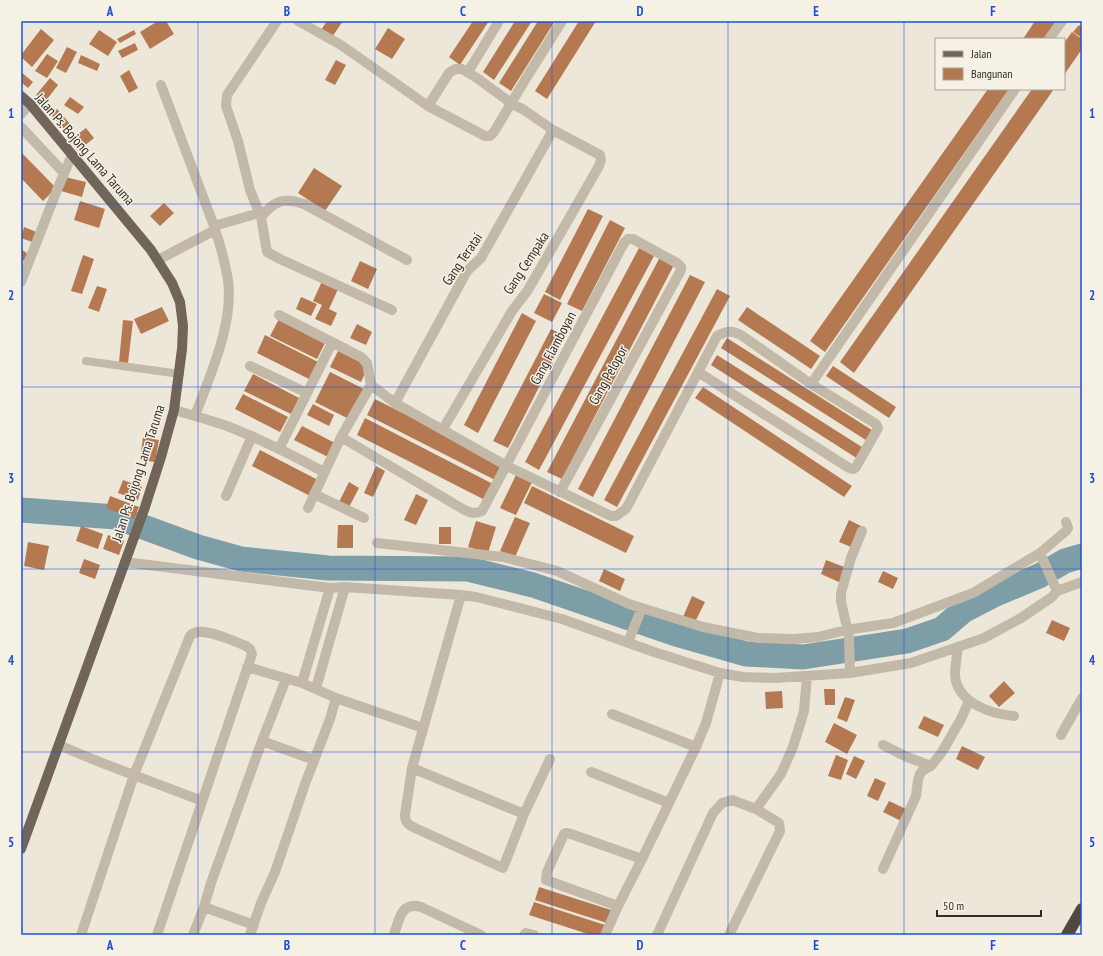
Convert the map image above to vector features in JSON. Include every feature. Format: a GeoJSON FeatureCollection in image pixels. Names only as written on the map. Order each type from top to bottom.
{"type":"FeatureCollection","features":[{"type":"Feature","properties":{"kind":"highway"},"geometry":{"type":"LineString","coordinates":[[1067,935],[1082,909]]}},
{"type":"Feature","properties":{"kind":"main road","name":"Jalan Ps. Bojong Lama Taruma"},"geometry":{"type":"LineString","coordinates":[[21,96],[30,104],[151,250],[172,283],[180,302],[183,326],[180,374],[174,410],[161,457],[145,507],[21,849]]}},
{"type":"Feature","properties":{"kind":"street"},"geometry":{"type":"LineString","coordinates":[[277,21],[227,95],[226,100],[226,106],[238,140],[250,190],[260,215],[267,252],[392,310]]}},
{"type":"Feature","properties":{"kind":"street"},"geometry":{"type":"LineString","coordinates":[[298,21],[341,45],[428,106],[485,136],[490,136],[494,132],[562,21]]}},
{"type":"Feature","properties":{"kind":"street"},"geometry":{"type":"LineString","coordinates":[[468,72],[499,21]]}},
{"type":"Feature","properties":{"kind":"street"},"geometry":{"type":"LineString","coordinates":[[1050,38],[1062,21]]}},
{"type":"Feature","properties":{"kind":"street"},"geometry":{"type":"LineString","coordinates":[[428,106],[449,73],[455,69],[462,69],[553,130]]}},
{"type":"Feature","properties":{"kind":"street"},"geometry":{"type":"LineString","coordinates":[[161,85],[214,228],[228,280],[226,325],[195,416]]}},
{"type":"Feature","properties":{"kind":"street"},"geometry":{"type":"LineString","coordinates":[[812,384],[1014,90]]}},
{"type":"Feature","properties":{"kind":"street"},"geometry":{"type":"LineString","coordinates":[[21,114],[30,104]]}},
{"type":"Feature","properties":{"kind":"street"},"geometry":{"type":"LineString","coordinates":[[21,127],[64,173]]}},
{"type":"Feature","properties":{"kind":"street","name":"Gang Teratai"},"geometry":{"type":"LineString","coordinates":[[395,403],[467,271],[481,258],[553,130]]}},
{"type":"Feature","properties":{"kind":"street","name":"Gang Cempaka"},"geometry":{"type":"LineString","coordinates":[[443,429],[512,311],[528,290],[599,166],[600,154],[553,130]]}},
{"type":"Feature","properties":{"kind":"street"},"geometry":{"type":"LineString","coordinates":[[21,282],[72,155]]}},
{"type":"Feature","properties":{"kind":"street"},"geometry":{"type":"LineString","coordinates":[[158,260],[214,228],[260,215],[276,203],[285,200],[292,200],[304,204],[407,260]]}},
{"type":"Feature","properties":{"kind":"street","name":"Gang Pelopor"},"geometry":{"type":"LineString","coordinates":[[560,492],[680,272],[681,267],[676,263],[633,239],[628,239],[624,243]]}},
{"type":"Feature","properties":{"kind":"street","name":"Gang Flamboyan"},"geometry":{"type":"LineString","coordinates":[[341,437],[470,513],[478,513],[482,511],[624,243]]}},
{"type":"Feature","properties":{"kind":"street"},"geometry":{"type":"LineString","coordinates":[[279,315],[361,357],[367,363],[371,385],[341,437],[308,508]]}},
{"type":"Feature","properties":{"kind":"street"},"geometry":{"type":"LineString","coordinates":[[371,385],[395,403],[507,466],[611,516],[616,516],[626,509],[698,372],[717,336],[729,331],[741,335],[812,384],[876,424],[878,428],[856,467],[853,469],[849,468],[698,372]]}},
{"type":"Feature","properties":{"kind":"street"},"geometry":{"type":"LineString","coordinates":[[279,449],[332,343]]}},
{"type":"Feature","properties":{"kind":"street"},"geometry":{"type":"LineString","coordinates":[[250,366],[308,393]]}},
{"type":"Feature","properties":{"kind":"street"},"geometry":{"type":"LineString","coordinates":[[174,410],[227,426],[252,436],[324,472]]}},
{"type":"Feature","properties":{"kind":"street"},"geometry":{"type":"LineString","coordinates":[[226,496],[252,436]]}},
{"type":"Feature","properties":{"kind":"street"},"geometry":{"type":"LineString","coordinates":[[314,494],[364,518]]}},
{"type":"Feature","properties":{"kind":"street"},"geometry":{"type":"LineString","coordinates":[[377,543],[503,557],[557,571],[641,610],[703,627],[758,638],[818,637],[847,633],[893,623],[973,593],[1042,556],[1066,531],[1068,528],[1066,522]]}},
{"type":"Feature","properties":{"kind":"street"},"geometry":{"type":"LineString","coordinates":[[850,673],[847,633],[841,593],[851,558],[862,531]]}},
{"type":"Feature","properties":{"kind":"street"},"geometry":{"type":"LineString","coordinates":[[1042,556],[1057,591]]}},
{"type":"Feature","properties":{"kind":"street"},"geometry":{"type":"LineString","coordinates":[[125,562],[330,588],[345,587],[476,597],[562,618],[720,673],[743,677],[775,678],[850,673],[911,663],[984,638],[1021,618],[1052,597],[1057,591],[1082,582]]}},
{"type":"Feature","properties":{"kind":"street"},"geometry":{"type":"LineString","coordinates":[[316,688],[345,587]]}},
{"type":"Feature","properties":{"kind":"street"},"geometry":{"type":"LineString","coordinates":[[302,683],[330,588]]}},
{"type":"Feature","properties":{"kind":"street"},"geometry":{"type":"LineString","coordinates":[[461,595],[412,768],[405,815],[408,825],[502,869],[524,814],[550,759]]}},
{"type":"Feature","properties":{"kind":"street"},"geometry":{"type":"LineString","coordinates":[[628,642],[641,610]]}},
{"type":"Feature","properties":{"kind":"street"},"geometry":{"type":"LineString","coordinates":[[81,935],[134,775],[190,636],[193,632],[208,632],[246,646],[251,651],[247,667],[157,935]]}},
{"type":"Feature","properties":{"kind":"street"},"geometry":{"type":"LineString","coordinates":[[958,647],[955,675],[956,683],[960,692],[969,701],[990,712],[1014,716]]}},
{"type":"Feature","properties":{"kind":"street"},"geometry":{"type":"LineString","coordinates":[[247,667],[302,683],[336,698],[423,728]]}},
{"type":"Feature","properties":{"kind":"street"},"geometry":{"type":"LineString","coordinates":[[605,935],[696,747],[706,723],[720,673]]}},
{"type":"Feature","properties":{"kind":"street"},"geometry":{"type":"LineString","coordinates":[[756,809],[781,774],[793,747],[804,710],[807,676]]}},
{"type":"Feature","properties":{"kind":"street"},"geometry":{"type":"LineString","coordinates":[[193,935],[262,741],[286,679]]}},
{"type":"Feature","properties":{"kind":"street"},"geometry":{"type":"LineString","coordinates":[[250,935],[261,903],[275,872],[330,719],[336,698]]}},
{"type":"Feature","properties":{"kind":"street"},"geometry":{"type":"LineString","coordinates":[[1061,735],[1082,698]]}},
{"type":"Feature","properties":{"kind":"street"},"geometry":{"type":"LineString","coordinates":[[882,869],[916,796],[920,774],[922,771],[931,766],[942,752],[961,719],[969,701]]}},
{"type":"Feature","properties":{"kind":"street"},"geometry":{"type":"LineString","coordinates":[[612,714],[696,747]]}},
{"type":"Feature","properties":{"kind":"street"},"geometry":{"type":"LineString","coordinates":[[262,741],[314,760]]}},
{"type":"Feature","properties":{"kind":"street"},"geometry":{"type":"LineString","coordinates":[[59,745],[106,766],[202,801]]}},
{"type":"Feature","properties":{"kind":"street"},"geometry":{"type":"LineString","coordinates":[[883,745],[931,766]]}},
{"type":"Feature","properties":{"kind":"street"},"geometry":{"type":"LineString","coordinates":[[412,768],[524,814]]}},
{"type":"Feature","properties":{"kind":"street"},"geometry":{"type":"LineString","coordinates":[[592,772],[669,803]]}},
{"type":"Feature","properties":{"kind":"street"},"geometry":{"type":"LineString","coordinates":[[658,935],[713,813],[722,803],[732,800],[756,809],[779,823],[780,831],[729,935]]}},
{"type":"Feature","properties":{"kind":"street"},"geometry":{"type":"LineString","coordinates":[[618,906],[546,880],[547,872],[564,834],[570,834],[642,859]]}},
{"type":"Feature","properties":{"kind":"street"},"geometry":{"type":"LineString","coordinates":[[394,935],[404,908],[409,905],[413,905],[421,907],[481,935]]}},
{"type":"Feature","properties":{"kind":"street"},"geometry":{"type":"LineString","coordinates":[[204,907],[254,925]]}},
{"type":"Feature","properties":{"kind":"street"},"geometry":{"type":"LineString","coordinates":[[524,935],[528,933],[534,935]]}},
{"type":"Feature","properties":{"kind":"lane"},"geometry":{"type":"LineString","coordinates":[[86,361],[180,374]]}},
{"type":"Feature","properties":{"kind":"building"},"geometry":{"type":"Polygon","coordinates":[[[158,21],[166,21],[174,34],[150,49],[140,32],[158,21]]]}},
{"type":"Feature","properties":{"kind":"building"},"geometry":{"type":"Polygon","coordinates":[[[327,21],[343,21],[332,37],[321,30],[327,21]]]}},
{"type":"Feature","properties":{"kind":"building"},"geometry":{"type":"Polygon","coordinates":[[[473,21],[489,21],[460,65],[449,57],[473,21]]]}},
{"type":"Feature","properties":{"kind":"building"},"geometry":{"type":"Polygon","coordinates":[[[515,21],[532,21],[494,80],[483,72],[515,21]]]}},
{"type":"Feature","properties":{"kind":"building"},"geometry":{"type":"Polygon","coordinates":[[[538,21],[555,21],[511,91],[499,83],[538,21]]]}},
{"type":"Feature","properties":{"kind":"building"},"geometry":{"type":"Polygon","coordinates":[[[579,21],[596,21],[547,99],[535,91],[579,21]]]}},
{"type":"Feature","properties":{"kind":"building"},"geometry":{"type":"Polygon","coordinates":[[[1035,21],[1057,21],[1046,38],[1024,38],[1035,21]]]}},
{"type":"Feature","properties":{"kind":"building"},"geometry":{"type":"Polygon","coordinates":[[[1079,25],[1082,27],[1082,38],[1073,32],[1079,25]]]}},
{"type":"Feature","properties":{"kind":"building"},"geometry":{"type":"Polygon","coordinates":[[[388,28],[405,39],[392,59],[375,49],[388,28]]]}},
{"type":"Feature","properties":{"kind":"building"},"geometry":{"type":"Polygon","coordinates":[[[41,29],[54,40],[32,67],[21,57],[21,55],[41,29]]]}},
{"type":"Feature","properties":{"kind":"building"},"geometry":{"type":"Polygon","coordinates":[[[99,30],[117,42],[108,56],[89,44],[99,30]]]}},
{"type":"Feature","properties":{"kind":"building"},"geometry":{"type":"Polygon","coordinates":[[[134,30],[136,34],[120,43],[117,39],[134,30]]]}},
{"type":"Feature","properties":{"kind":"building"},"geometry":{"type":"Polygon","coordinates":[[[1072,32],[1082,39],[1082,49],[1065,74],[1065,42],[1072,32]]]}},
{"type":"Feature","properties":{"kind":"building"},"geometry":{"type":"Polygon","coordinates":[[[135,43],[138,50],[122,58],[118,51],[135,43]]]}},
{"type":"Feature","properties":{"kind":"building"},"geometry":{"type":"Polygon","coordinates":[[[67,47],[77,52],[66,73],[56,68],[67,47]]]}},
{"type":"Feature","properties":{"kind":"building"},"geometry":{"type":"Polygon","coordinates":[[[47,54],[58,61],[47,78],[35,71],[47,54]]]}},
{"type":"Feature","properties":{"kind":"building"},"geometry":{"type":"Polygon","coordinates":[[[81,55],[100,64],[97,71],[78,63],[81,55]]]}},
{"type":"Feature","properties":{"kind":"building"},"geometry":{"type":"Polygon","coordinates":[[[336,60],[346,65],[335,85],[325,80],[336,60]]]}},
{"type":"Feature","properties":{"kind":"building"},"geometry":{"type":"Polygon","coordinates":[[[129,70],[138,88],[129,93],[120,76],[129,70]]]}},
{"type":"Feature","properties":{"kind":"building"},"geometry":{"type":"Polygon","coordinates":[[[21,72],[33,82],[28,88],[21,82],[21,72]]]}},
{"type":"Feature","properties":{"kind":"building"},"geometry":{"type":"Polygon","coordinates":[[[50,78],[58,85],[45,102],[36,95],[50,78]]]}},
{"type":"Feature","properties":{"kind":"building"},"geometry":{"type":"Polygon","coordinates":[[[987,90],[1008,90],[825,352],[810,341],[987,90]]]}},
{"type":"Feature","properties":{"kind":"building"},"geometry":{"type":"Polygon","coordinates":[[[1031,90],[1053,90],[854,373],[840,362],[1031,90]]]}},
{"type":"Feature","properties":{"kind":"building"},"geometry":{"type":"Polygon","coordinates":[[[70,97],[84,107],[78,114],[64,105],[70,97]]]}},
{"type":"Feature","properties":{"kind":"building"},"geometry":{"type":"Polygon","coordinates":[[[57,109],[71,125],[65,130],[51,115],[57,109]]]}},
{"type":"Feature","properties":{"kind":"building"},"geometry":{"type":"Polygon","coordinates":[[[86,128],[94,138],[78,151],[70,140],[86,128]]]}},
{"type":"Feature","properties":{"kind":"building"},"geometry":{"type":"Polygon","coordinates":[[[21,152],[56,188],[43,201],[21,178],[21,152]]]}},
{"type":"Feature","properties":{"kind":"building"},"geometry":{"type":"Polygon","coordinates":[[[314,168],[342,186],[325,211],[298,193],[314,168]]]}},
{"type":"Feature","properties":{"kind":"building"},"geometry":{"type":"Polygon","coordinates":[[[65,177],[86,182],[82,197],[61,191],[65,177]]]}},
{"type":"Feature","properties":{"kind":"building"},"geometry":{"type":"Polygon","coordinates":[[[80,201],[105,209],[99,228],[74,220],[80,201]]]}},
{"type":"Feature","properties":{"kind":"building"},"geometry":{"type":"Polygon","coordinates":[[[164,203],[174,213],[160,226],[150,216],[164,203]]]}},
{"type":"Feature","properties":{"kind":"building"},"geometry":{"type":"Polygon","coordinates":[[[588,209],[603,216],[560,300],[545,292],[588,209]]]}},
{"type":"Feature","properties":{"kind":"building"},"geometry":{"type":"Polygon","coordinates":[[[610,220],[625,228],[582,311],[567,304],[610,220]]]}},
{"type":"Feature","properties":{"kind":"building"},"geometry":{"type":"Polygon","coordinates":[[[24,227],[39,233],[35,243],[21,238],[24,227]]]}},
{"type":"Feature","properties":{"kind":"building"},"geometry":{"type":"Polygon","coordinates":[[[639,248],[654,256],[539,470],[525,462],[639,248]]]}},
{"type":"Feature","properties":{"kind":"building"},"geometry":{"type":"Polygon","coordinates":[[[21,249],[28,254],[22,263],[21,262],[21,249]]]}},
{"type":"Feature","properties":{"kind":"building"},"geometry":{"type":"Polygon","coordinates":[[[83,255],[94,259],[82,294],[71,291],[83,255]]]}},
{"type":"Feature","properties":{"kind":"building"},"geometry":{"type":"Polygon","coordinates":[[[660,257],[674,265],[562,479],[547,472],[660,257]]]}},
{"type":"Feature","properties":{"kind":"building"},"geometry":{"type":"Polygon","coordinates":[[[360,261],[377,269],[368,289],[351,281],[360,261]]]}},
{"type":"Feature","properties":{"kind":"building"},"geometry":{"type":"Polygon","coordinates":[[[690,275],[705,282],[593,497],[578,489],[690,275]]]}},
{"type":"Feature","properties":{"kind":"building"},"geometry":{"type":"Polygon","coordinates":[[[323,279],[339,287],[329,309],[337,313],[331,326],[315,319],[322,305],[313,301],[323,279]]]}},
{"type":"Feature","properties":{"kind":"building"},"geometry":{"type":"Polygon","coordinates":[[[97,286],[107,289],[99,312],[88,308],[97,286]]]}},
{"type":"Feature","properties":{"kind":"building"},"geometry":{"type":"Polygon","coordinates":[[[717,289],[730,296],[617,507],[604,500],[717,289]]]}},
{"type":"Feature","properties":{"kind":"building"},"geometry":{"type":"Polygon","coordinates":[[[544,294],[562,303],[552,322],[534,313],[544,294]]]}},
{"type":"Feature","properties":{"kind":"building"},"geometry":{"type":"Polygon","coordinates":[[[301,297],[317,304],[311,316],[296,309],[301,297]]]}},
{"type":"Feature","properties":{"kind":"building"},"geometry":{"type":"Polygon","coordinates":[[[162,307],[169,321],[141,334],[134,319],[162,307]]]}},
{"type":"Feature","properties":{"kind":"building"},"geometry":{"type":"Polygon","coordinates":[[[747,307],[820,356],[811,369],[738,320],[747,307]]]}},
{"type":"Feature","properties":{"kind":"building"},"geometry":{"type":"Polygon","coordinates":[[[522,313],[536,321],[478,433],[464,425],[522,313]]]}},
{"type":"Feature","properties":{"kind":"building"},"geometry":{"type":"Polygon","coordinates":[[[279,319],[325,343],[317,359],[270,336],[279,319]]]}},
{"type":"Feature","properties":{"kind":"building"},"geometry":{"type":"Polygon","coordinates":[[[123,320],[133,321],[128,363],[119,362],[123,320]]]}},
{"type":"Feature","properties":{"kind":"building"},"geometry":{"type":"Polygon","coordinates":[[[357,324],[372,332],[366,345],[350,338],[357,324]]]}},
{"type":"Feature","properties":{"kind":"building"},"geometry":{"type":"Polygon","coordinates":[[[551,329],[565,336],[508,448],[493,441],[551,329]]]}},
{"type":"Feature","properties":{"kind":"building"},"geometry":{"type":"Polygon","coordinates":[[[265,335],[320,363],[311,380],[257,353],[265,335]]]}},
{"type":"Feature","properties":{"kind":"building"},"geometry":{"type":"Polygon","coordinates":[[[727,338],[875,432],[869,442],[721,348],[727,338]]]}},
{"type":"Feature","properties":{"kind":"building"},"geometry":{"type":"Polygon","coordinates":[[[338,351],[360,362],[366,371],[361,382],[330,367],[338,351]]]}},
{"type":"Feature","properties":{"kind":"building"},"geometry":{"type":"Polygon","coordinates":[[[717,355],[865,449],[858,459],[711,365],[717,355]]]}},
{"type":"Feature","properties":{"kind":"building"},"geometry":{"type":"Polygon","coordinates":[[[833,366],[896,407],[889,418],[826,376],[833,366]]]}},
{"type":"Feature","properties":{"kind":"building"},"geometry":{"type":"Polygon","coordinates":[[[330,372],[364,389],[349,419],[315,402],[330,372]]]}},
{"type":"Feature","properties":{"kind":"building"},"geometry":{"type":"Polygon","coordinates":[[[253,374],[299,398],[291,414],[244,391],[253,374]]]}},
{"type":"Feature","properties":{"kind":"building"},"geometry":{"type":"Polygon","coordinates":[[[703,387],[852,486],[844,497],[695,398],[703,387]]]}},
{"type":"Feature","properties":{"kind":"building"},"geometry":{"type":"Polygon","coordinates":[[[243,394],[288,417],[280,432],[235,409],[243,394]]]}},
{"type":"Feature","properties":{"kind":"building"},"geometry":{"type":"Polygon","coordinates":[[[375,399],[503,464],[495,480],[367,415],[375,399]]]}},
{"type":"Feature","properties":{"kind":"building"},"geometry":{"type":"Polygon","coordinates":[[[313,404],[334,415],[329,426],[307,415],[313,404]]]}},
{"type":"Feature","properties":{"kind":"building"},"geometry":{"type":"Polygon","coordinates":[[[365,418],[493,484],[485,500],[357,435],[365,418]]]}},
{"type":"Feature","properties":{"kind":"building"},"geometry":{"type":"Polygon","coordinates":[[[302,426],[335,443],[328,457],[294,440],[302,426]]]}},
{"type":"Feature","properties":{"kind":"building"},"geometry":{"type":"Polygon","coordinates":[[[143,437],[159,440],[155,462],[140,460],[143,437]]]}},
{"type":"Feature","properties":{"kind":"building"},"geometry":{"type":"Polygon","coordinates":[[[260,450],[318,480],[310,496],[252,466],[260,450]]]}},
{"type":"Feature","properties":{"kind":"building"},"geometry":{"type":"Polygon","coordinates":[[[376,466],[385,471],[373,497],[364,493],[376,466]]]}},
{"type":"Feature","properties":{"kind":"building"},"geometry":{"type":"Polygon","coordinates":[[[517,473],[533,480],[516,515],[500,508],[517,473]]]}},
{"type":"Feature","properties":{"kind":"building"},"geometry":{"type":"Polygon","coordinates":[[[123,480],[142,487],[138,500],[118,493],[123,480]]]}},
{"type":"Feature","properties":{"kind":"building"},"geometry":{"type":"Polygon","coordinates":[[[349,482],[359,488],[348,509],[338,504],[349,482]]]}},
{"type":"Feature","properties":{"kind":"building"},"geometry":{"type":"Polygon","coordinates":[[[532,486],[634,536],[626,553],[524,503],[532,486]]]}},
{"type":"Feature","properties":{"kind":"building"},"geometry":{"type":"Polygon","coordinates":[[[416,494],[428,500],[416,525],[404,520],[416,494]]]}},
{"type":"Feature","properties":{"kind":"building"},"geometry":{"type":"Polygon","coordinates":[[[110,496],[139,507],[134,519],[106,508],[110,496]]]}},
{"type":"Feature","properties":{"kind":"building"},"geometry":{"type":"Polygon","coordinates":[[[515,517],[530,523],[515,557],[500,551],[515,517]]]}},
{"type":"Feature","properties":{"kind":"building"},"geometry":{"type":"Polygon","coordinates":[[[849,520],[861,526],[851,547],[839,542],[849,520]]]}},
{"type":"Feature","properties":{"kind":"building"},"geometry":{"type":"Polygon","coordinates":[[[476,521],[496,527],[488,553],[468,547],[476,521]]]}},
{"type":"Feature","properties":{"kind":"building"},"geometry":{"type":"Polygon","coordinates":[[[338,525],[353,525],[353,548],[337,548],[338,525]]]}},
{"type":"Feature","properties":{"kind":"building"},"geometry":{"type":"Polygon","coordinates":[[[81,526],[103,534],[98,549],[76,541],[81,526]]]}},
{"type":"Feature","properties":{"kind":"building"},"geometry":{"type":"Polygon","coordinates":[[[439,527],[451,527],[451,544],[439,544],[439,527]]]}},
{"type":"Feature","properties":{"kind":"building"},"geometry":{"type":"Polygon","coordinates":[[[108,535],[124,541],[119,555],[103,549],[108,535]]]}},
{"type":"Feature","properties":{"kind":"building"},"geometry":{"type":"Polygon","coordinates":[[[28,542],[49,546],[44,570],[24,566],[28,542]]]}},
{"type":"Feature","properties":{"kind":"building"},"geometry":{"type":"Polygon","coordinates":[[[84,559],[100,565],[95,579],[79,573],[84,559]]]}},
{"type":"Feature","properties":{"kind":"building"},"geometry":{"type":"Polygon","coordinates":[[[826,560],[847,568],[841,583],[821,574],[826,560]]]}},
{"type":"Feature","properties":{"kind":"building"},"geometry":{"type":"Polygon","coordinates":[[[604,569],[625,579],[620,591],[599,581],[604,569]]]}},
{"type":"Feature","properties":{"kind":"building"},"geometry":{"type":"Polygon","coordinates":[[[883,571],[898,578],[893,589],[878,582],[883,571]]]}},
{"type":"Feature","properties":{"kind":"building"},"geometry":{"type":"Polygon","coordinates":[[[692,596],[705,602],[695,622],[683,617],[692,596]]]}},
{"type":"Feature","properties":{"kind":"building"},"geometry":{"type":"Polygon","coordinates":[[[1052,620],[1070,628],[1064,641],[1046,633],[1052,620]]]}},
{"type":"Feature","properties":{"kind":"building"},"geometry":{"type":"Polygon","coordinates":[[[1004,681],[1015,693],[999,707],[989,696],[1004,681]]]}},
{"type":"Feature","properties":{"kind":"building"},"geometry":{"type":"Polygon","coordinates":[[[824,689],[835,689],[835,705],[825,705],[824,689]]]}},
{"type":"Feature","properties":{"kind":"building"},"geometry":{"type":"Polygon","coordinates":[[[782,691],[783,708],[766,709],[765,692],[782,691]]]}},
{"type":"Feature","properties":{"kind":"building"},"geometry":{"type":"Polygon","coordinates":[[[845,697],[855,700],[847,722],[837,718],[845,697]]]}},
{"type":"Feature","properties":{"kind":"building"},"geometry":{"type":"Polygon","coordinates":[[[924,716],[944,725],[938,737],[918,728],[924,716]]]}},
{"type":"Feature","properties":{"kind":"building"},"geometry":{"type":"Polygon","coordinates":[[[834,723],[857,735],[847,754],[825,742],[834,723]]]}},
{"type":"Feature","properties":{"kind":"building"},"geometry":{"type":"Polygon","coordinates":[[[962,746],[985,757],[978,770],[956,759],[962,746]]]}},
{"type":"Feature","properties":{"kind":"building"},"geometry":{"type":"Polygon","coordinates":[[[836,755],[848,760],[841,780],[828,776],[836,755]]]}},
{"type":"Feature","properties":{"kind":"building"},"geometry":{"type":"Polygon","coordinates":[[[854,756],[865,761],[856,779],[846,774],[854,756]]]}},
{"type":"Feature","properties":{"kind":"building"},"geometry":{"type":"Polygon","coordinates":[[[875,778],[886,783],[878,801],[867,796],[875,778]]]}},
{"type":"Feature","properties":{"kind":"building"},"geometry":{"type":"Polygon","coordinates":[[[889,801],[908,810],[903,822],[883,812],[889,801]]]}},
{"type":"Feature","properties":{"kind":"building"},"geometry":{"type":"Polygon","coordinates":[[[539,887],[611,910],[607,923],[535,900],[539,887]]]}},
{"type":"Feature","properties":{"kind":"building"},"geometry":{"type":"Polygon","coordinates":[[[534,902],[605,925],[602,935],[591,935],[529,915],[534,902]]]}},
{"type":"Feature","properties":{"kind":"waterway"},"geometry":{"type":"LineString","coordinates":[[21,510],[116,517],[198,547],[241,559],[328,568],[468,569],[533,585],[676,634],[746,654],[803,657],[907,641],[942,629],[963,611],[996,594],[1039,576],[1065,561],[1082,556]]}}]}
